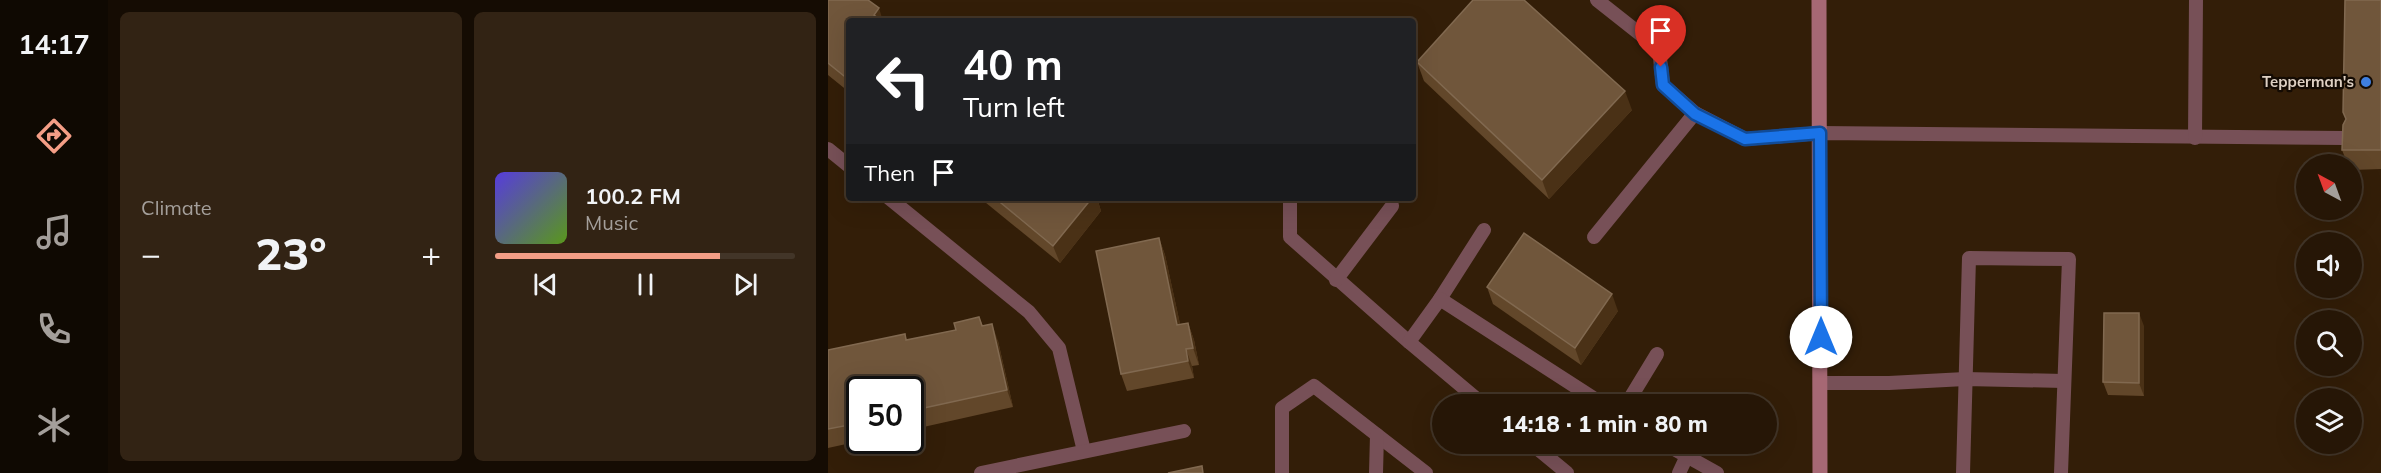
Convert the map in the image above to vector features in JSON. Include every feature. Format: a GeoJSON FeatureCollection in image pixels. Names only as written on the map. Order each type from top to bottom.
{"type":"FeatureCollection","features":[{"type":"Feature","properties":{"kind":"main road"},"geometry":{"type":"LineString","coordinates":[[1819,0],[1820,473]]}},
{"type":"Feature","properties":{"kind":"lane"},"geometry":{"type":"LineString","coordinates":[[1597,0],[1659,50],[1663,85],[1695,114],[1745,139],[1820,133],[2344,138]]}},
{"type":"Feature","properties":{"kind":"lane"},"geometry":{"type":"LineString","coordinates":[[2195,138],[2196,0]]}},
{"type":"Feature","properties":{"kind":"lane"},"geometry":{"type":"LineString","coordinates":[[1593,237],[1695,114]]}},
{"type":"Feature","properties":{"kind":"lane"},"geometry":{"type":"LineString","coordinates":[[828,149],[846,164]]}},
{"type":"Feature","properties":{"kind":"lane"},"geometry":{"type":"LineString","coordinates":[[893,201],[1029,312],[1059,348],[1084,451]]}},
{"type":"Feature","properties":{"kind":"lane"},"geometry":{"type":"LineString","coordinates":[[1290,201],[1290,237],[1336,280],[1471,394]]}},
{"type":"Feature","properties":{"kind":"lane"},"geometry":{"type":"LineString","coordinates":[[1336,280],[1392,206]]}},
{"type":"Feature","properties":{"kind":"lane"},"geometry":{"type":"LineString","coordinates":[[1408,342],[1440,299],[1484,230]]}},
{"type":"Feature","properties":{"kind":"lane"},"geometry":{"type":"LineString","coordinates":[[1963,473],[1969,258],[2069,259],[2061,473]]}},
{"type":"Feature","properties":{"kind":"lane"},"geometry":{"type":"LineString","coordinates":[[1440,299],[1587,394]]}},
{"type":"Feature","properties":{"kind":"lane"},"geometry":{"type":"LineString","coordinates":[[1633,394],[1657,354]]}},
{"type":"Feature","properties":{"kind":"lane"},"geometry":{"type":"LineString","coordinates":[[1821,383],[1889,383],[1965,379],[2064,381]]}},
{"type":"Feature","properties":{"kind":"lane"},"geometry":{"type":"LineString","coordinates":[[1282,473],[1282,408],[1314,386],[1426,473]]}},
{"type":"Feature","properties":{"kind":"lane"},"geometry":{"type":"LineString","coordinates":[[981,473],[1184,431]]}},
{"type":"Feature","properties":{"kind":"lane"},"geometry":{"type":"LineString","coordinates":[[1376,473],[1377,435]]}},
{"type":"Feature","properties":{"kind":"lane"},"geometry":{"type":"LineString","coordinates":[[1544,454],[1567,473]]}},
{"type":"Feature","properties":{"kind":"lane"},"geometry":{"type":"LineString","coordinates":[[1680,454],[1717,473]]}},
{"type":"Feature","properties":{"kind":"lane"},"geometry":{"type":"LineString","coordinates":[[1679,473],[1686,458]]}},
{"type":"Feature","properties":{"kind":"building"},"geometry":{"type":"Polygon","coordinates":[[[828,0],[868,0],[879,8],[874,15],[878,18],[846,18],[846,78],[828,63],[828,0]]]}},
{"type":"Feature","properties":{"kind":"building"},"geometry":{"type":"Polygon","coordinates":[[[1473,0],[1524,0],[1625,91],[1542,180],[1417,62],[1473,0]]]}},
{"type":"Feature","properties":{"kind":"building","name":"Tepperman's"},"geometry":{"type":"Polygon","coordinates":[[[2345,0],[2381,0],[2381,150],[2342,150],[2343,125],[2346,119],[2343,112],[2345,0]]]}},
{"type":"Feature","properties":{"kind":"building"},"geometry":{"type":"Polygon","coordinates":[[[999,201],[1090,201],[1053,246],[999,201]]]}},
{"type":"Feature","properties":{"kind":"building"},"geometry":{"type":"Polygon","coordinates":[[[1524,233],[1612,294],[1575,348],[1487,287],[1524,233]]]}},
{"type":"Feature","properties":{"kind":"building"},"geometry":{"type":"Polygon","coordinates":[[[1159,238],[1177,325],[1188,323],[1193,348],[1186,349],[1188,361],[1121,374],[1096,251],[1159,238]]]}},
{"type":"Feature","properties":{"kind":"building"},"geometry":{"type":"Polygon","coordinates":[[[2104,313],[2139,313],[2139,383],[2103,382],[2104,313]]]}},
{"type":"Feature","properties":{"kind":"building"},"geometry":{"type":"Polygon","coordinates":[[[979,317],[982,326],[992,324],[1007,390],[924,408],[924,376],[846,376],[846,426],[828,429],[828,350],[905,334],[906,340],[956,330],[954,323],[979,317]]]}},
{"type":"Feature","properties":{"kind":"building"},"geometry":{"type":"Polygon","coordinates":[[[1202,466],[1203,473],[1168,473],[1202,466]]]}},
{"type":"Feature","properties":{"kind":"place","name":"Tepperman's"},"geometry":{"type":"Point","coordinates":[2366,82]}},
{"type":"Feature","properties":{"kind":"route"},"geometry":{"type":"LineString","coordinates":[[1661,67],[1663,85],[1695,114],[1745,139],[1820,133],[1821,337]]}}]}
